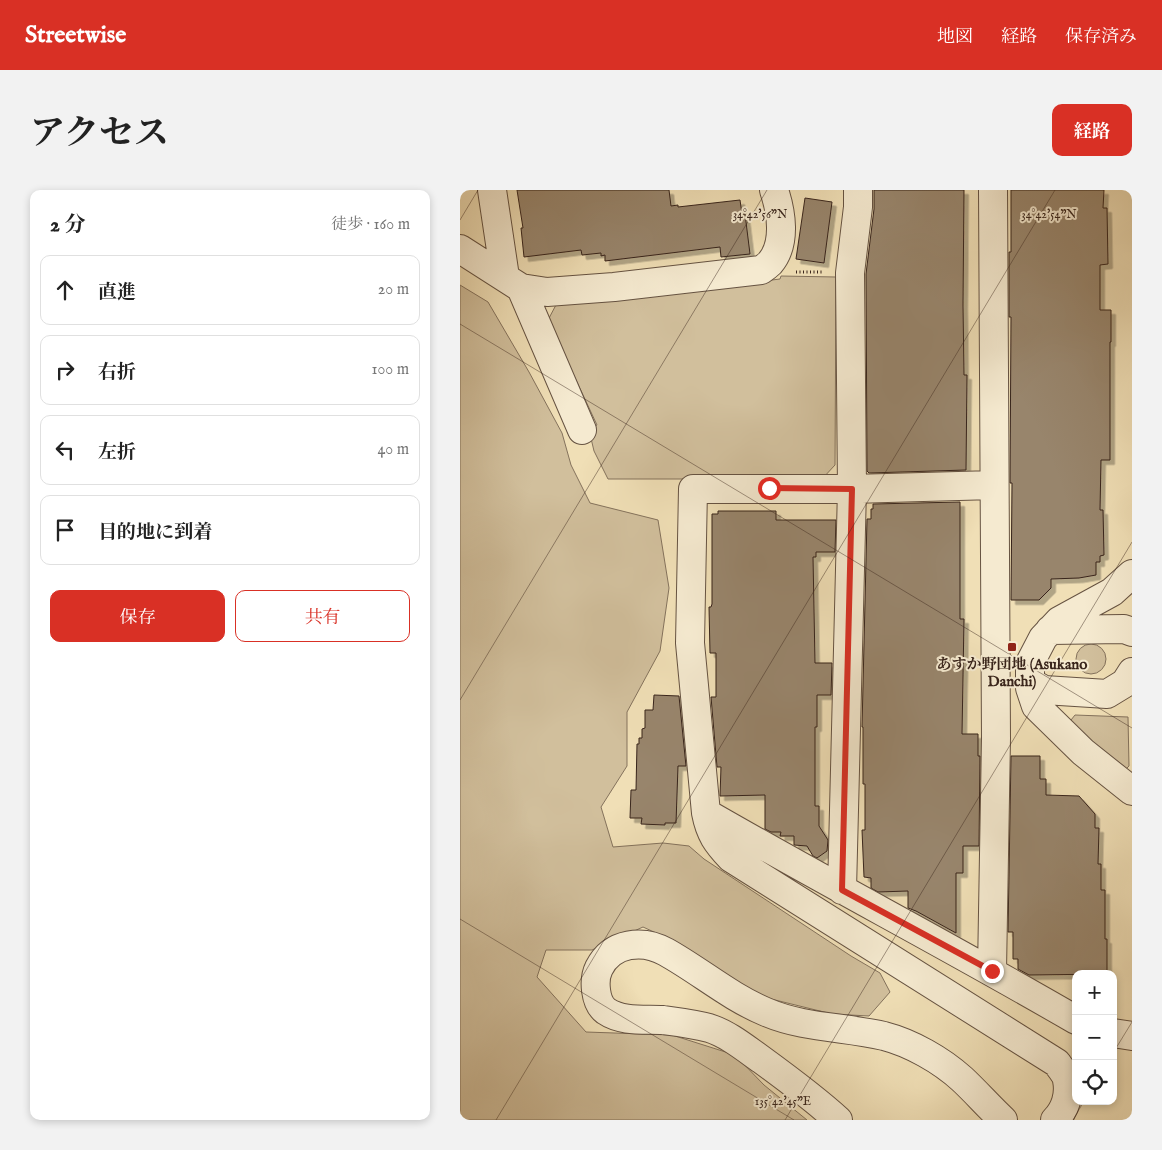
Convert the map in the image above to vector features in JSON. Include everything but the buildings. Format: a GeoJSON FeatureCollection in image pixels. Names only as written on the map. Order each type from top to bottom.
{"type":"FeatureCollection","features":[{"type":"Feature","properties":{"kind":"street"},"geometry":{"type":"LineString","coordinates":[[492,190],[513,282],[582,430]]}},
{"type":"Feature","properties":{"kind":"street"},"geometry":{"type":"LineString","coordinates":[[460,249],[513,282],[547,292],[614,287],[761,270],[770,263],[777,249],[781,232],[778,202],[774,190]]}},
{"type":"Feature","properties":{"kind":"street"},"geometry":{"type":"LineString","coordinates":[[842,890],[852,489],[850,273],[858,207],[858,190]]}},
{"type":"Feature","properties":{"kind":"street"},"geometry":{"type":"LineString","coordinates":[[992,971],[996,738],[994,190]]}},
{"type":"Feature","properties":{"kind":"street"},"geometry":{"type":"LineString","coordinates":[[994,485],[852,489],[693,489],[690,643],[706,814],[709,829],[718,844],[731,858],[1057,1063],[1067,1078],[1068,1094],[1062,1112],[1055,1120]]}},
{"type":"Feature","properties":{"kind":"street"},"geometry":{"type":"LineString","coordinates":[[1132,574],[1112,592],[1059,621],[1043,638],[1030,663],[1030,688],[1036,706],[1083,752],[1132,792]]}},
{"type":"Feature","properties":{"kind":"street"},"geometry":{"type":"LineString","coordinates":[[1050,630],[1124,630],[1132,632]]}},
{"type":"Feature","properties":{"kind":"street"},"geometry":{"type":"LineString","coordinates":[[1030,682],[1044,690],[1107,694],[1125,683],[1132,672]]}},
{"type":"Feature","properties":{"kind":"street"},"geometry":{"type":"LineString","coordinates":[[706,814],[992,971],[1072,1018]]}},
{"type":"Feature","properties":{"kind":"street"},"geometry":{"type":"LineString","coordinates":[[838,1120],[820,1104],[735,1040],[710,1028],[670,1021],[616,1018],[604,1009],[597,998],[596,982],[599,968],[609,955],[621,947],[634,944],[653,946],[765,1012],[791,1021],[884,1036],[901,1042],[941,1062],[962,1079],[1003,1120]]}},
{"type":"Feature","properties":{"kind":"street"},"geometry":{"type":"LineString","coordinates":[[1117,1034],[1132,1036]]}},
{"type":"Feature","properties":{"kind":"path"},"geometry":{"type":"LineString","coordinates":[[770,263],[781,272],[850,273]]}},
{"type":"Feature","properties":{"kind":"shaded area"},"geometry":{"type":"Polygon","coordinates":[[[781,276],[836,277],[835,465],[822,479],[608,479],[594,451],[589,430],[597,425],[548,320],[557,303],[607,301],[780,279],[781,276]]]}},
{"type":"Feature","properties":{"kind":"shaded area"},"geometry":{"type":"Polygon","coordinates":[[[460,285],[488,302],[562,433],[571,465],[590,503],[658,520],[669,588],[660,651],[627,712],[627,766],[601,807],[613,847],[663,843],[689,846],[704,859],[880,973],[890,992],[869,1016],[832,1014],[767,998],[716,970],[676,942],[643,927],[592,950],[546,950],[537,977],[586,1032],[672,1035],[735,1055],[764,1085],[807,1120],[460,1120],[460,285]]]}},
{"type":"Feature","properties":{"kind":"shaded area"},"geometry":{"type":"Polygon","coordinates":[[[1091,644],[1097,645],[1105,653],[1105,665],[1097,673],[1091,674],[1085,673],[1077,665],[1076,659],[1077,653],[1085,645],[1091,644]]]}},
{"type":"Feature","properties":{"kind":"shaded area"},"geometry":{"type":"Polygon","coordinates":[[[1075,715],[1128,717],[1129,766],[1125,770],[1071,723],[1075,715]]]}},
{"type":"Feature","properties":{"kind":"place","name":"あすか野団地 (Asukano Danchi)"},"geometry":{"type":"Point","coordinates":[1012,647]}},
{"type":"Feature","properties":{"kind":"route"},"geometry":{"type":"LineString","coordinates":[[769,488],[852,489],[842,890],[992,971]]}}]}
